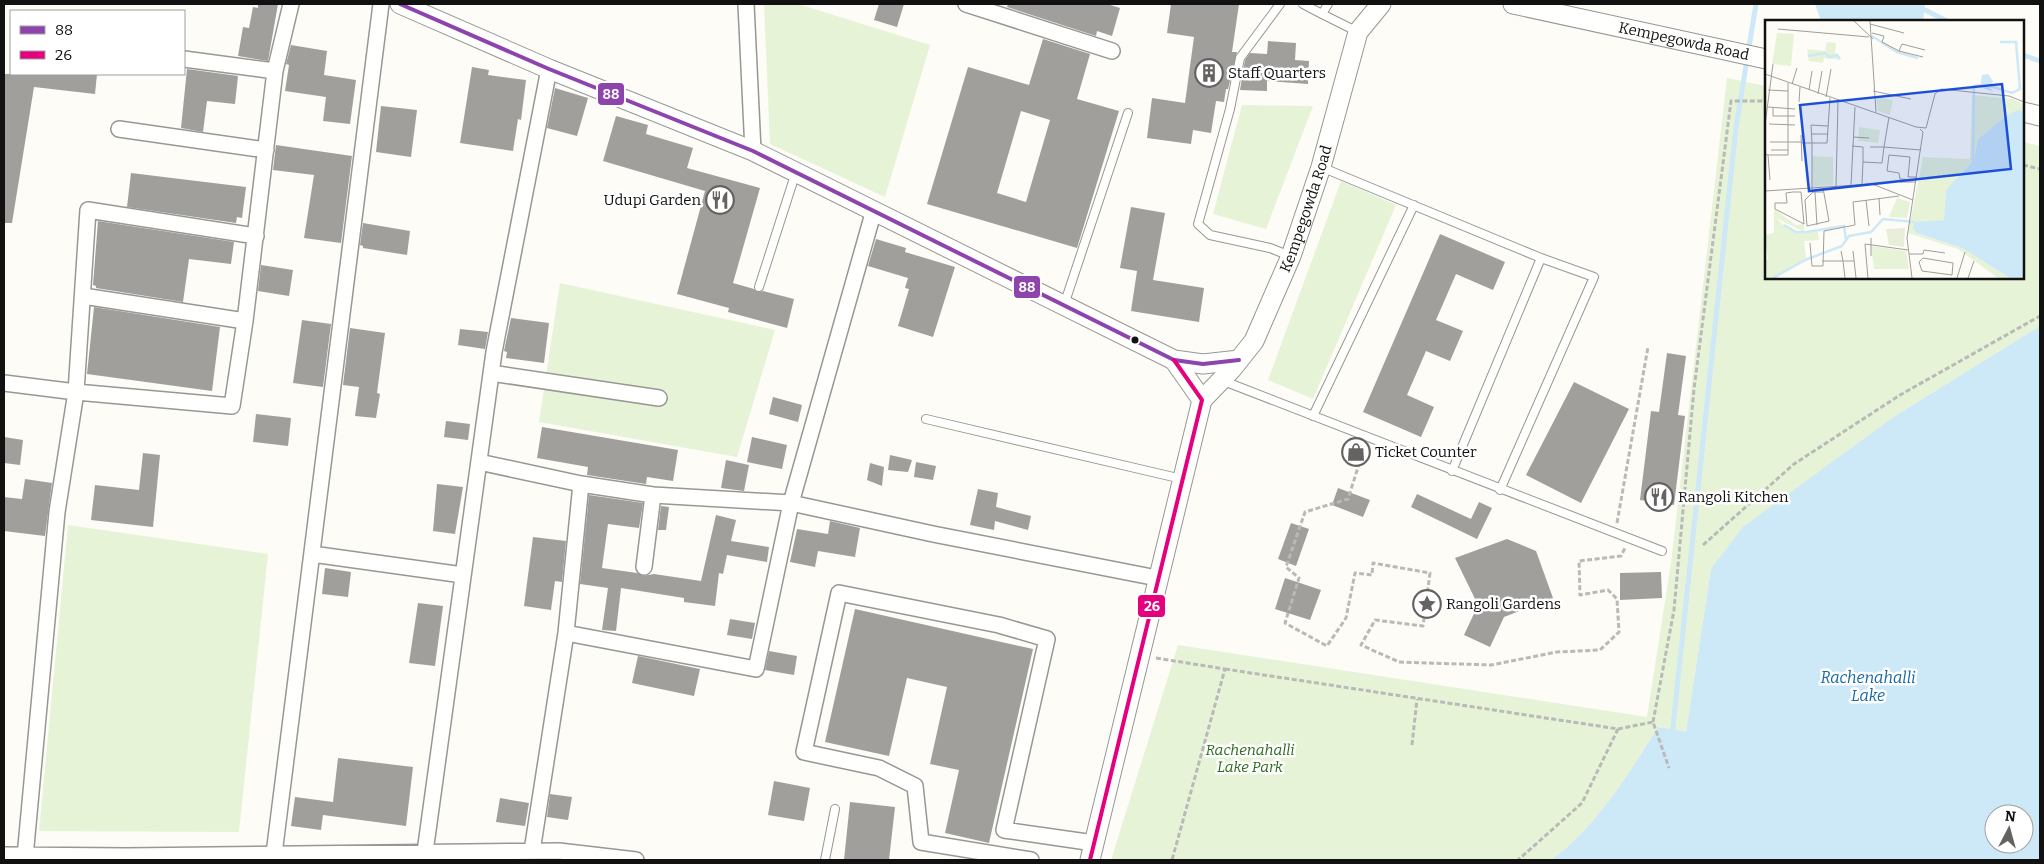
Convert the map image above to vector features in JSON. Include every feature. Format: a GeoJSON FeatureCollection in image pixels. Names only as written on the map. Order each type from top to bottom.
{"type":"FeatureCollection","features":[{"type":"Feature","properties":{"kind":"street"},"geometry":{"type":"LineString","coordinates":[[4,383],[76,392],[232,406],[256,236],[275,71],[291,4]]}},
{"type":"Feature","properties":{"kind":"street"},"geometry":{"type":"LineString","coordinates":[[274,854],[381,4]]}},
{"type":"Feature","properties":{"kind":"street"},"geometry":{"type":"LineString","coordinates":[[400,4],[549,69],[754,151],[1064,305],[1134,342],[1174,360],[1203,364],[1239,360]]}},
{"type":"Feature","properties":{"kind":"street"},"geometry":{"type":"LineString","coordinates":[[746,4],[754,151]]}},
{"type":"Feature","properties":{"kind":"street"},"geometry":{"type":"LineString","coordinates":[[966,4],[1112,51]]}},
{"type":"Feature","properties":{"kind":"street","name":"Kempegowda Road"},"geometry":{"type":"LineString","coordinates":[[1092,852],[1138,655],[1202,400],[1254,341],[1291,256],[1321,167],[1358,32],[1381,4]]}},
{"type":"Feature","properties":{"kind":"street","name":"Kempegowda Road"},"geometry":{"type":"LineString","coordinates":[[1513,4],[1763,58]]}},
{"type":"Feature","properties":{"kind":"street"},"geometry":{"type":"LineString","coordinates":[[185,59],[275,71]]}},
{"type":"Feature","properties":{"kind":"street"},"geometry":{"type":"LineString","coordinates":[[425,852],[491,373],[526,181],[549,69]]}},
{"type":"Feature","properties":{"kind":"street"},"geometry":{"type":"LineString","coordinates":[[2024,112],[2040,116]]}},
{"type":"Feature","properties":{"kind":"street"},"geometry":{"type":"LineString","coordinates":[[119,129],[266,150]]}},
{"type":"Feature","properties":{"kind":"street"},"geometry":{"type":"LineString","coordinates":[[25,857],[57,512],[76,392],[88,210],[256,236]]}},
{"type":"Feature","properties":{"kind":"street"},"geometry":{"type":"LineString","coordinates":[[566,633],[756,668],[791,503],[874,210]]}},
{"type":"Feature","properties":{"kind":"street"},"geometry":{"type":"LineString","coordinates":[[83,296],[245,320]]}},
{"type":"Feature","properties":{"kind":"street"},"geometry":{"type":"LineString","coordinates":[[1174,360],[1202,400]]}},
{"type":"Feature","properties":{"kind":"street"},"geometry":{"type":"LineString","coordinates":[[491,373],[659,398]]}},
{"type":"Feature","properties":{"kind":"street"},"geometry":{"type":"LineString","coordinates":[[479,462],[581,484],[653,495],[791,503],[933,534],[1157,578]]}},
{"type":"Feature","properties":{"kind":"street"},"geometry":{"type":"LineString","coordinates":[[532,851],[566,633],[581,484]]}},
{"type":"Feature","properties":{"kind":"street"},"geometry":{"type":"LineString","coordinates":[[644,567],[653,495]]}},
{"type":"Feature","properties":{"kind":"street"},"geometry":{"type":"LineString","coordinates":[[312,554],[463,575]]}},
{"type":"Feature","properties":{"kind":"street"},"geometry":{"type":"LineString","coordinates":[[999,855],[1047,638],[999,625],[839,593],[804,752],[879,768],[915,786],[921,842],[999,855],[1032,860]]}},
{"type":"Feature","properties":{"kind":"street"},"geometry":{"type":"LineString","coordinates":[[1004,830],[1092,852]]}},
{"type":"Feature","properties":{"kind":"street"},"geometry":{"type":"LineString","coordinates":[[4,855],[25,857],[131,858],[274,854],[559,851],[636,860]]}},
{"type":"Feature","properties":{"kind":"lane"},"geometry":{"type":"LineString","coordinates":[[1280,4],[1240,58],[1230,109],[1198,224],[1210,235],[1270,248],[1291,256]]}},
{"type":"Feature","properties":{"kind":"lane"},"geometry":{"type":"LineString","coordinates":[[1303,4],[1358,32]]}},
{"type":"Feature","properties":{"kind":"lane"},"geometry":{"type":"LineString","coordinates":[[1322,14],[1328,4]]}},
{"type":"Feature","properties":{"kind":"lane"},"geometry":{"type":"LineString","coordinates":[[1064,305],[1128,114]]}},
{"type":"Feature","properties":{"kind":"lane"},"geometry":{"type":"LineString","coordinates":[[1321,167],[1541,258],[1594,277],[1500,490]]}},
{"type":"Feature","properties":{"kind":"lane"},"geometry":{"type":"LineString","coordinates":[[759,287],[796,172]]}},
{"type":"Feature","properties":{"kind":"lane"},"geometry":{"type":"LineString","coordinates":[[1313,416],[1414,205]]}},
{"type":"Feature","properties":{"kind":"lane"},"geometry":{"type":"LineString","coordinates":[[1452,471],[1541,258]]}},
{"type":"Feature","properties":{"kind":"lane"},"geometry":{"type":"LineString","coordinates":[[1221,380],[1500,490],[1662,551]]}},
{"type":"Feature","properties":{"kind":"lane"},"geometry":{"type":"LineString","coordinates":[[926,419],[1182,479]]}},
{"type":"Feature","properties":{"kind":"lane"},"geometry":{"type":"LineString","coordinates":[[825,860],[835,809]]}},
{"type":"Feature","properties":{"kind":"path"},"geometry":{"type":"LineString","coordinates":[[1669,768],[1653,722],[1674,610],[1694,389],[1731,101],[1765,101]]}},
{"type":"Feature","properties":{"kind":"path"},"geometry":{"type":"LineString","coordinates":[[2024,165],[2040,169]]}},
{"type":"Feature","properties":{"kind":"path"},"geometry":{"type":"LineString","coordinates":[[1703,545],[1794,464],[1900,395],[2040,316]]}},
{"type":"Feature","properties":{"kind":"path"},"geometry":{"type":"LineString","coordinates":[[1615,533],[1648,347]]}},
{"type":"Feature","properties":{"kind":"path"},"geometry":{"type":"LineString","coordinates":[[1368,438],[1348,499],[1304,512],[1286,567],[1299,578],[1285,624],[1327,646],[1346,618],[1355,573],[1372,575],[1373,563],[1430,573],[1423,626],[1375,620],[1361,644],[1399,662],[1491,665],[1557,652],[1600,650],[1619,632],[1616,600],[1608,590],[1580,595],[1578,561],[1621,556],[1630,539]]}},
{"type":"Feature","properties":{"kind":"path"},"geometry":{"type":"LineString","coordinates":[[1138,655],[1618,729],[1653,722]]}},
{"type":"Feature","properties":{"kind":"path"},"geometry":{"type":"LineString","coordinates":[[1172,860],[1225,669]]}},
{"type":"Feature","properties":{"kind":"path"},"geometry":{"type":"LineString","coordinates":[[1412,745],[1417,699]]}},
{"type":"Feature","properties":{"kind":"path"},"geometry":{"type":"LineString","coordinates":[[1518,860],[1582,803],[1618,729]]}},
{"type":"Feature","properties":{"kind":"green space"},"geometry":{"type":"Polygon","coordinates":[[[764,4],[798,4],[930,45],[885,197],[770,144],[764,4]]]}},
{"type":"Feature","properties":{"kind":"green space","name":"Rachenahalli Lake Park"},"geometry":{"type":"Polygon","coordinates":[[[1727,78],[1765,86],[1765,279],[2024,279],[2024,142],[2040,146],[2040,326],[1895,416],[1711,569],[1686,733],[1658,727],[1636,763],[1610,799],[1567,848],[1551,860],[1111,860],[1178,645],[1647,717],[1671,563],[1727,78]]]}},
{"type":"Feature","properties":{"kind":"green space"},"geometry":{"type":"Polygon","coordinates":[[[1242,105],[1313,106],[1266,229],[1213,214],[1242,105]]]}},
{"type":"Feature","properties":{"kind":"green space"},"geometry":{"type":"Polygon","coordinates":[[[1341,181],[1396,205],[1313,399],[1268,380],[1341,181]]]}},
{"type":"Feature","properties":{"kind":"green space"},"geometry":{"type":"Polygon","coordinates":[[[560,283],[775,330],[737,457],[539,422],[560,283]]]}},
{"type":"Feature","properties":{"kind":"green space"},"geometry":{"type":"Polygon","coordinates":[[[68,525],[268,554],[239,832],[39,831],[68,525]]]}},
{"type":"Feature","properties":{"kind":"water"},"geometry":{"type":"Polygon","coordinates":[[[1815,4],[1925,4],[1923,20],[1821,20],[1815,4]]]}},
{"type":"Feature","properties":{"kind":"water","name":"Rachenahalli Lake"},"geometry":{"type":"Polygon","coordinates":[[[2040,326],[2040,860],[1551,860],[1567,848],[1596,817],[1636,763],[1658,727],[1686,732],[1711,569],[1743,527],[1895,416],[2040,326]]]}},
{"type":"Feature","properties":{"kind":"building"},"geometry":{"type":"Polygon","coordinates":[[[258,4],[278,4],[268,61],[238,56],[243,27],[249,28],[253,7],[258,8],[258,4]]]}},
{"type":"Feature","properties":{"kind":"building"},"geometry":{"type":"Polygon","coordinates":[[[879,4],[904,4],[897,27],[874,20],[879,4]]]}},
{"type":"Feature","properties":{"kind":"building"},"geometry":{"type":"Polygon","coordinates":[[[1008,4],[1107,4],[1120,8],[1112,36],[1097,31],[1096,36],[1007,7],[1008,4]]]}},
{"type":"Feature","properties":{"kind":"building","name":"Staff Quarters"},"geometry":{"type":"Polygon","coordinates":[[[1171,4],[1239,4],[1232,52],[1237,52],[1224,102],[1216,101],[1211,133],[1193,130],[1191,144],[1147,138],[1152,98],[1185,103],[1194,37],[1167,33],[1171,4]]]}},
{"type":"Feature","properties":{"kind":"building"},"geometry":{"type":"Polygon","coordinates":[[[1043,39],[1090,54],[1077,99],[1119,111],[1077,248],[927,204],[968,67],[1029,85],[1043,39]],[[1021,111],[997,193],[1026,202],[1050,120],[1021,111]]]}},
{"type":"Feature","properties":{"kind":"building"},"geometry":{"type":"Polygon","coordinates":[[[1268,41],[1296,43],[1295,60],[1309,61],[1308,84],[1267,81],[1267,91],[1240,90],[1245,60],[1250,53],[1267,54],[1268,41]]]}},
{"type":"Feature","properties":{"kind":"building"},"geometry":{"type":"Polygon","coordinates":[[[291,45],[327,51],[324,75],[356,80],[350,124],[323,121],[326,97],[285,91],[289,65],[286,64],[291,45]]]}},
{"type":"Feature","properties":{"kind":"building"},"geometry":{"type":"Polygon","coordinates":[[[472,67],[489,70],[488,75],[526,80],[521,120],[518,119],[513,151],[460,143],[472,67]]]}},
{"type":"Feature","properties":{"kind":"building"},"geometry":{"type":"Polygon","coordinates":[[[187,69],[238,76],[235,104],[207,101],[203,132],[181,128],[187,69]]]}},
{"type":"Feature","properties":{"kind":"building"},"geometry":{"type":"Polygon","coordinates":[[[4,74],[97,75],[95,94],[34,87],[12,223],[4,223],[4,74]]]}},
{"type":"Feature","properties":{"kind":"building"},"geometry":{"type":"Polygon","coordinates":[[[555,88],[588,98],[577,136],[547,128],[555,88]]]}},
{"type":"Feature","properties":{"kind":"building"},"geometry":{"type":"Polygon","coordinates":[[[381,106],[417,110],[411,157],[376,152],[381,106]]]}},
{"type":"Feature","properties":{"kind":"building"},"geometry":{"type":"Polygon","coordinates":[[[616,116],[648,125],[646,134],[693,148],[687,168],[760,188],[733,283],[758,292],[763,291],[794,299],[787,328],[728,312],[729,308],[677,294],[705,191],[603,161],[616,116]]]}},
{"type":"Feature","properties":{"kind":"building"},"geometry":{"type":"Polygon","coordinates":[[[276,145],[352,156],[341,243],[304,238],[314,175],[273,170],[276,145]]]}},
{"type":"Feature","properties":{"kind":"building"},"geometry":{"type":"Polygon","coordinates":[[[131,173],[246,187],[242,218],[237,217],[236,223],[127,207],[131,173]]]}},
{"type":"Feature","properties":{"kind":"building"},"geometry":{"type":"Polygon","coordinates":[[[1131,207],[1165,213],[1153,280],[1204,288],[1199,322],[1131,311],[1137,271],[1120,268],[1131,207]]]}},
{"type":"Feature","properties":{"kind":"building"},"geometry":{"type":"Polygon","coordinates":[[[98,221],[234,242],[231,264],[189,259],[183,302],[96,288],[93,285],[98,221]]]}},
{"type":"Feature","properties":{"kind":"building"},"geometry":{"type":"Polygon","coordinates":[[[363,223],[410,231],[407,255],[363,248],[360,245],[363,223]]]}},
{"type":"Feature","properties":{"kind":"building"},"geometry":{"type":"Polygon","coordinates":[[[1440,234],[1505,262],[1493,290],[1456,274],[1436,320],[1463,331],[1450,361],[1426,351],[1407,395],[1434,407],[1421,437],[1363,412],[1440,234]]]}},
{"type":"Feature","properties":{"kind":"building"},"geometry":{"type":"Polygon","coordinates":[[[876,239],[906,248],[905,252],[955,267],[933,337],[898,326],[909,289],[905,288],[908,278],[868,266],[876,239]]]}},
{"type":"Feature","properties":{"kind":"building"},"geometry":{"type":"Polygon","coordinates":[[[261,265],[293,270],[289,296],[258,291],[261,265]]]}},
{"type":"Feature","properties":{"kind":"building"},"geometry":{"type":"Polygon","coordinates":[[[94,307],[220,327],[212,391],[87,374],[94,307]]]}},
{"type":"Feature","properties":{"kind":"building"},"geometry":{"type":"Polygon","coordinates":[[[511,318],[549,323],[544,363],[506,358],[507,352],[504,351],[511,318]]]}},
{"type":"Feature","properties":{"kind":"building"},"geometry":{"type":"Polygon","coordinates":[[[302,320],[331,324],[323,387],[293,383],[302,320]]]}},
{"type":"Feature","properties":{"kind":"building"},"geometry":{"type":"Polygon","coordinates":[[[350,328],[385,333],[377,393],[380,394],[376,418],[355,416],[359,387],[343,385],[350,328]]]}},
{"type":"Feature","properties":{"kind":"building"},"geometry":{"type":"Polygon","coordinates":[[[460,329],[488,332],[485,349],[458,345],[460,329]]]}},
{"type":"Feature","properties":{"kind":"building"},"geometry":{"type":"Polygon","coordinates":[[[1667,353],[1686,356],[1678,415],[1685,416],[1674,505],[1640,500],[1651,411],[1659,412],[1667,353]]]}},
{"type":"Feature","properties":{"kind":"building"},"geometry":{"type":"Polygon","coordinates":[[[1574,382],[1629,409],[1581,503],[1526,475],[1574,382]]]}},
{"type":"Feature","properties":{"kind":"building"},"geometry":{"type":"Polygon","coordinates":[[[773,397],[802,405],[798,422],[769,414],[773,397]]]}},
{"type":"Feature","properties":{"kind":"building"},"geometry":{"type":"Polygon","coordinates":[[[256,414],[291,418],[288,446],[253,442],[256,414]]]}},
{"type":"Feature","properties":{"kind":"building"},"geometry":{"type":"Polygon","coordinates":[[[446,421],[470,424],[468,440],[444,437],[446,421]]]}},
{"type":"Feature","properties":{"kind":"building"},"geometry":{"type":"Polygon","coordinates":[[[542,427],[678,450],[673,481],[647,477],[646,484],[587,475],[588,467],[537,458],[542,427]]]}},
{"type":"Feature","properties":{"kind":"building"},"geometry":{"type":"Polygon","coordinates":[[[4,437],[23,440],[20,465],[4,463],[4,437]]]}},
{"type":"Feature","properties":{"kind":"building"},"geometry":{"type":"Polygon","coordinates":[[[752,437],[787,445],[782,469],[747,462],[752,437]]]}},
{"type":"Feature","properties":{"kind":"building"},"geometry":{"type":"Polygon","coordinates":[[[143,453],[160,455],[153,527],[91,520],[95,485],[139,490],[143,453]]]}},
{"type":"Feature","properties":{"kind":"building"},"geometry":{"type":"Polygon","coordinates":[[[890,455],[912,460],[908,472],[888,470],[890,455]]]}},
{"type":"Feature","properties":{"kind":"building"},"geometry":{"type":"Polygon","coordinates":[[[726,460],[749,465],[744,491],[721,488],[726,460]]]}},
{"type":"Feature","properties":{"kind":"building"},"geometry":{"type":"Polygon","coordinates":[[[916,462],[936,466],[933,480],[914,477],[916,462]]]}},
{"type":"Feature","properties":{"kind":"building"},"geometry":{"type":"Polygon","coordinates":[[[870,463],[884,467],[882,486],[867,480],[870,463]]]}},
{"type":"Feature","properties":{"kind":"building"},"geometry":{"type":"Polygon","coordinates":[[[25,479],[52,483],[45,536],[4,531],[4,497],[22,499],[25,479]]]}},
{"type":"Feature","properties":{"kind":"building"},"geometry":{"type":"Polygon","coordinates":[[[437,484],[463,487],[455,534],[433,531],[437,484]]]}},
{"type":"Feature","properties":{"kind":"building"},"geometry":{"type":"Polygon","coordinates":[[[1338,488],[1370,500],[1363,517],[1332,505],[1338,488]]]}},
{"type":"Feature","properties":{"kind":"building"},"geometry":{"type":"Polygon","coordinates":[[[978,489],[998,493],[996,507],[1031,516],[1028,530],[995,521],[994,530],[970,525],[978,489]]]}},
{"type":"Feature","properties":{"kind":"building"},"geometry":{"type":"Polygon","coordinates":[[[1417,494],[1471,519],[1479,502],[1492,508],[1477,539],[1411,507],[1417,494]]]}},
{"type":"Feature","properties":{"kind":"building"},"geometry":{"type":"Polygon","coordinates":[[[589,495],[643,503],[639,528],[608,524],[602,568],[637,573],[643,576],[654,574],[701,581],[716,515],[736,520],[731,541],[769,547],[767,562],[727,555],[723,574],[719,573],[715,606],[684,602],[684,598],[621,588],[616,631],[602,630],[608,588],[580,584],[589,495]]]}},
{"type":"Feature","properties":{"kind":"building"},"geometry":{"type":"Polygon","coordinates":[[[661,506],[669,507],[666,530],[658,530],[661,506]]]}},
{"type":"Feature","properties":{"kind":"building"},"geometry":{"type":"Polygon","coordinates":[[[830,521],[860,528],[855,557],[818,551],[815,567],[790,562],[797,529],[828,534],[830,521]]]}},
{"type":"Feature","properties":{"kind":"building"},"geometry":{"type":"Polygon","coordinates":[[[1291,523],[1309,529],[1296,566],[1278,559],[1291,523]]]}},
{"type":"Feature","properties":{"kind":"building"},"geometry":{"type":"Polygon","coordinates":[[[533,537],[566,541],[562,582],[555,581],[551,610],[524,606],[533,537]]]}},
{"type":"Feature","properties":{"kind":"building"},"geometry":{"type":"Polygon","coordinates":[[[1507,539],[1536,551],[1553,598],[1504,617],[1490,647],[1464,635],[1478,605],[1455,558],[1507,539]]]}},
{"type":"Feature","properties":{"kind":"building"},"geometry":{"type":"Polygon","coordinates":[[[325,568],[351,572],[348,597],[322,594],[325,568]]]}},
{"type":"Feature","properties":{"kind":"building"},"geometry":{"type":"Polygon","coordinates":[[[1661,572],[1662,598],[1620,600],[1620,573],[1661,572]]]}},
{"type":"Feature","properties":{"kind":"building"},"geometry":{"type":"Polygon","coordinates":[[[1285,578],[1321,590],[1310,620],[1275,609],[1285,578]]]}},
{"type":"Feature","properties":{"kind":"building"},"geometry":{"type":"Polygon","coordinates":[[[418,603],[443,606],[435,666],[409,663],[418,603]]]}},
{"type":"Feature","properties":{"kind":"building"},"geometry":{"type":"Polygon","coordinates":[[[855,609],[1033,649],[989,843],[945,833],[959,770],[930,764],[947,687],[907,678],[889,756],[825,742],[855,609]]]}},
{"type":"Feature","properties":{"kind":"building"},"geometry":{"type":"Polygon","coordinates":[[[730,619],[755,623],[752,639],[727,635],[730,619]]]}},
{"type":"Feature","properties":{"kind":"building"},"geometry":{"type":"Polygon","coordinates":[[[769,651],[797,656],[794,675],[765,670],[769,651]]]}},
{"type":"Feature","properties":{"kind":"building"},"geometry":{"type":"Polygon","coordinates":[[[638,656],[700,669],[694,696],[632,683],[638,656]]]}},
{"type":"Feature","properties":{"kind":"building"},"geometry":{"type":"Polygon","coordinates":[[[338,758],[413,767],[406,826],[323,815],[321,830],[291,826],[295,797],[333,802],[338,758]]]}},
{"type":"Feature","properties":{"kind":"building"},"geometry":{"type":"Polygon","coordinates":[[[774,781],[810,788],[804,821],[768,815],[774,781]]]}},
{"type":"Feature","properties":{"kind":"building"},"geometry":{"type":"Polygon","coordinates":[[[550,794],[572,797],[568,820],[547,817],[550,794]]]}},
{"type":"Feature","properties":{"kind":"building"},"geometry":{"type":"Polygon","coordinates":[[[500,798],[529,803],[525,826],[496,822],[500,798]]]}},
{"type":"Feature","properties":{"kind":"building"},"geometry":{"type":"Polygon","coordinates":[[[850,802],[895,807],[889,860],[844,860],[850,802]]]}},
{"type":"Feature","properties":{"kind":"waterway"},"geometry":{"type":"LineString","coordinates":[[1672,736],[1736,127],[1756,4]]}},
{"type":"Feature","properties":{"kind":"waterway"},"geometry":{"type":"LineString","coordinates":[[1925,10],[1945,20]]}},
{"type":"Feature","properties":{"kind":"waterway"},"geometry":{"type":"LineString","coordinates":[[2024,55],[2040,61]]}},
{"type":"Feature","properties":{"kind":"transit line","name":"88"},"geometry":{"type":"LineString","coordinates":[[400,4],[549,69],[753,151],[1174,360],[1203,364],[1239,360]]}},
{"type":"Feature","properties":{"kind":"transit line","name":"26"},"geometry":{"type":"LineString","coordinates":[[1090,860],[1202,400],[1174,360]]}},
{"type":"Feature","properties":{"kind":"place","name":"Staff Quarters"},"geometry":{"type":"Point","coordinates":[1209,73]}},
{"type":"Feature","properties":{"kind":"place","name":"Udupi Garden"},"geometry":{"type":"Point","coordinates":[720,200]}},
{"type":"Feature","properties":{"kind":"place","name":"Ticket Counter"},"geometry":{"type":"Point","coordinates":[1356,452]}},
{"type":"Feature","properties":{"kind":"place","name":"Rangoli Kitchen"},"geometry":{"type":"Point","coordinates":[1659,497]}},
{"type":"Feature","properties":{"kind":"place","name":"Rangoli Gardens"},"geometry":{"type":"Point","coordinates":[1427,604]}}]}
